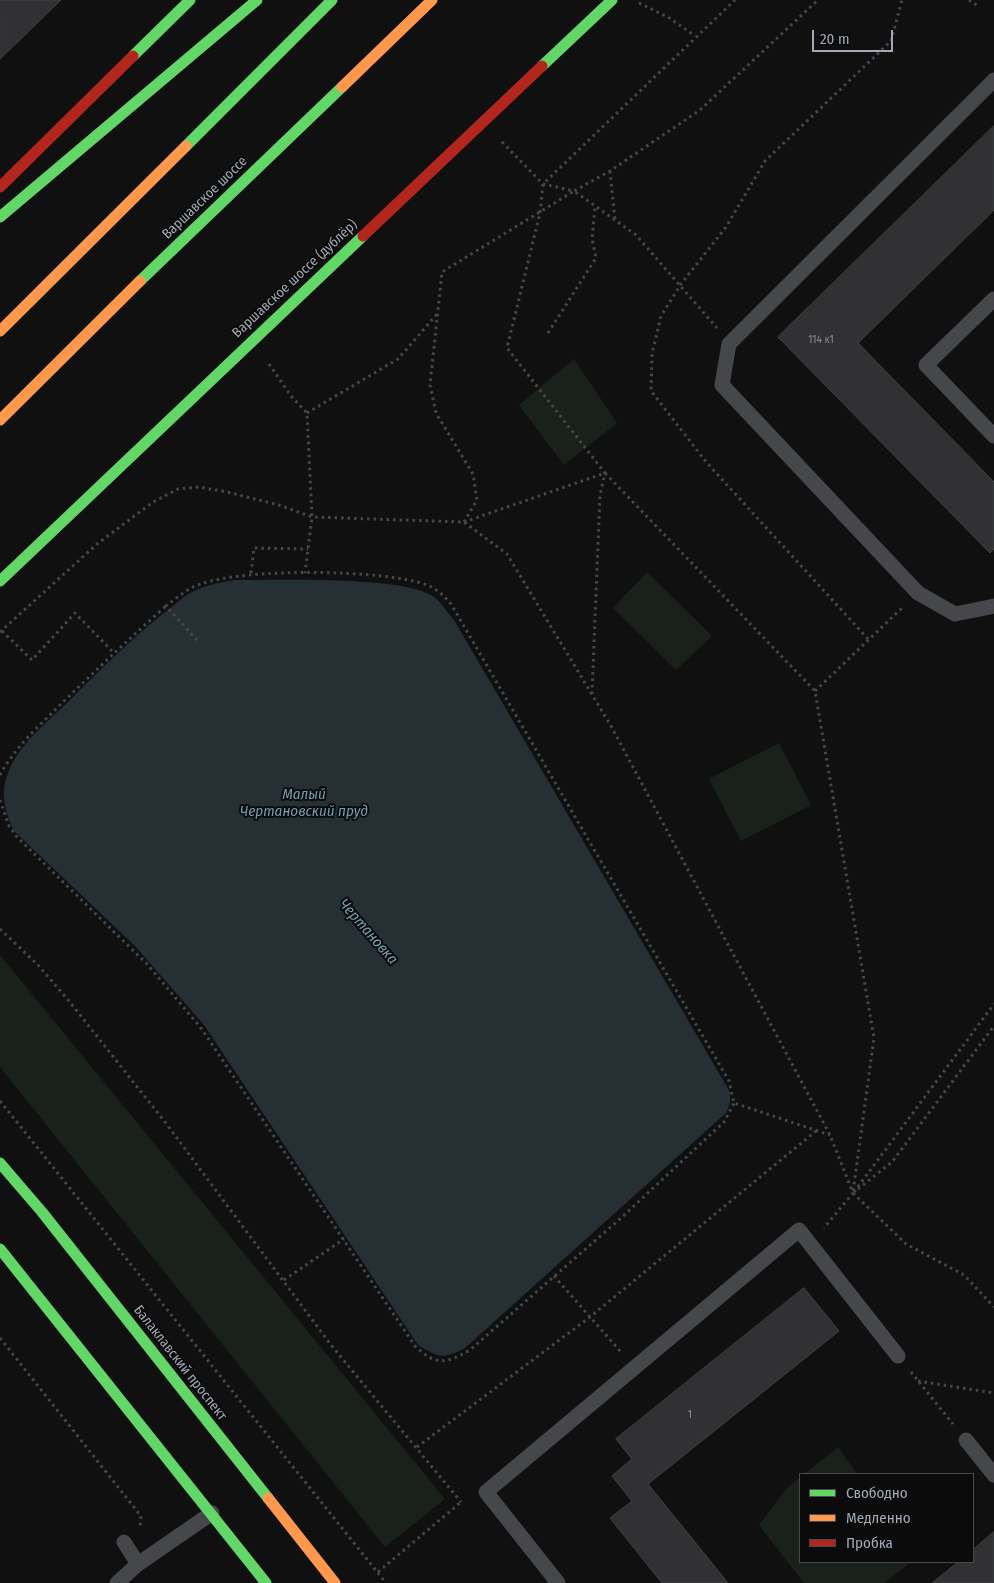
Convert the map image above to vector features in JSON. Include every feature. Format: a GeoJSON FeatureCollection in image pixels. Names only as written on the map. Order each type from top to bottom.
{"type":"FeatureCollection","features":[{"type":"Feature","properties":{"kind":"main road"},"geometry":{"type":"LineString","coordinates":[[0,187],[190,0]]}},
{"type":"Feature","properties":{"kind":"main road"},"geometry":{"type":"LineString","coordinates":[[0,217],[257,0]]}},
{"type":"Feature","properties":{"kind":"main road"},"geometry":{"type":"LineString","coordinates":[[0,331],[332,0]]}},
{"type":"Feature","properties":{"kind":"main road","name":"Варшавское шоссе"},"geometry":{"type":"LineString","coordinates":[[0,420],[106,314],[432,0]]}},
{"type":"Feature","properties":{"kind":"main road","name":"Варшавское шоссе (дублёр)"},"geometry":{"type":"LineString","coordinates":[[0,581],[551,60],[612,0]]}},
{"type":"Feature","properties":{"kind":"main road"},"geometry":{"type":"LineString","coordinates":[[551,60],[588,7]]}},
{"type":"Feature","properties":{"kind":"main road","name":"Балаклавский проспект"},"geometry":{"type":"LineString","coordinates":[[0,1163],[48,1220],[335,1583]]}},
{"type":"Feature","properties":{"kind":"main road"},"geometry":{"type":"LineString","coordinates":[[0,1249],[266,1583]]}},
{"type":"Feature","properties":{"kind":"lane"},"geometry":{"type":"LineString","coordinates":[[994,80],[729,344],[722,384],[918,592],[954,614],[994,606]]}},
{"type":"Feature","properties":{"kind":"lane"},"geometry":{"type":"LineString","coordinates":[[994,299],[926,365],[994,436]]}},
{"type":"Feature","properties":{"kind":"lane"},"geometry":{"type":"LineString","coordinates":[[558,1583],[486,1492],[799,1230],[898,1356]]}},
{"type":"Feature","properties":{"kind":"lane"},"geometry":{"type":"LineString","coordinates":[[966,1440],[994,1475]]}},
{"type":"Feature","properties":{"kind":"lane"},"geometry":{"type":"LineString","coordinates":[[118,1583],[138,1564],[212,1514]]}},
{"type":"Feature","properties":{"kind":"lane"},"geometry":{"type":"LineString","coordinates":[[124,1542],[138,1564]]}},
{"type":"Feature","properties":{"kind":"path"},"geometry":{"type":"LineString","coordinates":[[735,0],[695,36],[543,184],[540,213],[507,348],[605,473],[815,691],[874,1038],[853,1193]]}},
{"type":"Feature","properties":{"kind":"path"},"geometry":{"type":"LineString","coordinates":[[464,522],[477,500],[473,474],[436,413],[430,385],[442,272],[610,171],[700,110],[818,0]]}},
{"type":"Feature","properties":{"kind":"path"},"geometry":{"type":"LineString","coordinates":[[868,639],[707,463],[651,391],[652,354],[661,316],[680,284],[726,226],[765,161],[891,41],[902,0]]}},
{"type":"Feature","properties":{"kind":"path"},"geometry":{"type":"LineString","coordinates":[[968,0],[978,6]]}},
{"type":"Feature","properties":{"kind":"path"},"geometry":{"type":"LineString","coordinates":[[639,3],[668,18],[695,36]]}},
{"type":"Feature","properties":{"kind":"path"},"geometry":{"type":"LineString","coordinates":[[498,139],[543,184],[574,192],[636,235],[680,284],[729,344]]}},
{"type":"Feature","properties":{"kind":"path"},"geometry":{"type":"LineString","coordinates":[[610,171],[615,220]]}},
{"type":"Feature","properties":{"kind":"path"},"geometry":{"type":"LineString","coordinates":[[548,333],[596,258],[592,239],[595,206]]}},
{"type":"Feature","properties":{"kind":"path"},"geometry":{"type":"LineString","coordinates":[[307,413],[398,358],[438,313]]}},
{"type":"Feature","properties":{"kind":"path"},"geometry":{"type":"LineString","coordinates":[[269,364],[291,396],[307,413],[312,517],[305,573]]}},
{"type":"Feature","properties":{"kind":"path"},"geometry":{"type":"LineString","coordinates":[[114,652],[75,613],[32,660],[1,632],[97,544],[153,502],[178,489],[199,487],[227,492],[279,505],[312,517],[464,522],[605,473]]}},
{"type":"Feature","properties":{"kind":"path"},"geometry":{"type":"LineString","coordinates":[[592,695],[600,495],[605,473]]}},
{"type":"Feature","properties":{"kind":"path"},"geometry":{"type":"LineString","coordinates":[[464,522],[507,554],[616,735],[830,1135],[853,1193],[906,1244],[964,1275],[994,1307]]}},
{"type":"Feature","properties":{"kind":"path"},"geometry":{"type":"LineString","coordinates":[[251,573],[254,548],[308,549]]}},
{"type":"Feature","properties":{"kind":"path"},"geometry":{"type":"LineString","coordinates":[[0,775],[21,745],[114,652],[166,606],[184,592],[200,584],[251,573],[305,573],[392,577],[427,585],[440,592],[451,604],[729,1081],[734,1103],[724,1122],[621,1218],[470,1350],[454,1359],[440,1362],[426,1356],[415,1346],[201,1028],[147,964],[16,836],[5,819],[0,800]]}},
{"type":"Feature","properties":{"kind":"path"},"geometry":{"type":"LineString","coordinates":[[815,691],[918,592]]}},
{"type":"Feature","properties":{"kind":"path"},"geometry":{"type":"LineString","coordinates":[[166,606],[197,640]]}},
{"type":"Feature","properties":{"kind":"path"},"geometry":{"type":"LineString","coordinates":[[0,930],[38,965],[69,1001],[165,1122],[331,1345],[461,1502],[378,1572]]}},
{"type":"Feature","properties":{"kind":"path"},"geometry":{"type":"LineString","coordinates":[[809,1245],[853,1193],[994,1004]]}},
{"type":"Feature","properties":{"kind":"path"},"geometry":{"type":"LineString","coordinates":[[853,1193],[892,1162],[994,1026]]}},
{"type":"Feature","properties":{"kind":"path"},"geometry":{"type":"LineString","coordinates":[[0,1101],[386,1583]]}},
{"type":"Feature","properties":{"kind":"path"},"geometry":{"type":"LineString","coordinates":[[734,1103],[830,1135]]}},
{"type":"Feature","properties":{"kind":"path"},"geometry":{"type":"LineString","coordinates":[[417,1447],[590,1317],[817,1131]]}},
{"type":"Feature","properties":{"kind":"path"},"geometry":{"type":"LineString","coordinates":[[284,1280],[344,1239]]}},
{"type":"Feature","properties":{"kind":"path"},"geometry":{"type":"LineString","coordinates":[[554,1276],[635,1368]]}},
{"type":"Feature","properties":{"kind":"path"},"geometry":{"type":"LineString","coordinates":[[0,1338],[141,1516],[138,1564]]}},
{"type":"Feature","properties":{"kind":"path"},"geometry":{"type":"LineString","coordinates":[[898,1356],[966,1440]]}},
{"type":"Feature","properties":{"kind":"path"},"geometry":{"type":"LineString","coordinates":[[918,1381],[994,1393]]}},
{"type":"Feature","properties":{"kind":"shaded area"},"geometry":{"type":"Polygon","coordinates":[[[574,359],[617,423],[564,465],[519,405],[574,359]]]}},
{"type":"Feature","properties":{"kind":"shaded area"},"geometry":{"type":"Polygon","coordinates":[[[647,572],[712,636],[676,670],[613,608],[647,572]]]}},
{"type":"Feature","properties":{"kind":"shaded area"},"geometry":{"type":"Polygon","coordinates":[[[779,743],[811,805],[741,841],[709,779],[779,743]]]}},
{"type":"Feature","properties":{"kind":"shaded area"},"geometry":{"type":"Polygon","coordinates":[[[0,955],[445,1499],[385,1547],[0,1067],[0,955]]]}},
{"type":"Feature","properties":{"kind":"shaded area"},"geometry":{"type":"Polygon","coordinates":[[[838,1447],[856,1473],[805,1473],[838,1447]]]}},
{"type":"Feature","properties":{"kind":"shaded area"},"geometry":{"type":"Polygon","coordinates":[[[799,1478],[799,1563],[910,1563],[884,1583],[804,1583],[759,1525],[787,1488],[799,1478]]]}},
{"type":"Feature","properties":{"kind":"water","name":"Малый Чертановский пруд"},"geometry":{"type":"Polygon","coordinates":[[[235,580],[336,580],[392,585],[415,589],[431,595],[443,606],[454,620],[730,1092],[730,1104],[726,1113],[465,1348],[451,1354],[436,1354],[418,1345],[204,1025],[135,946],[14,831],[6,811],[4,790],[11,765],[24,746],[41,728],[132,640],[184,597],[194,591],[217,583],[235,580]]]}},
{"type":"Feature","properties":{"kind":"building"},"geometry":{"type":"Polygon","coordinates":[[[0,0],[61,0],[0,59],[0,0]]]}},
{"type":"Feature","properties":{"kind":"building"},"geometry":{"type":"Polygon","coordinates":[[[994,126],[994,210],[858,343],[994,482],[994,549],[990,553],[778,337],[994,126]]]}},
{"type":"Feature","properties":{"kind":"building"},"geometry":{"type":"Polygon","coordinates":[[[804,1288],[839,1331],[648,1484],[728,1583],[662,1583],[610,1518],[632,1501],[612,1476],[632,1459],[616,1439],[804,1288]]]}},
{"type":"Feature","properties":{"kind":"building"},"geometry":{"type":"Polygon","coordinates":[[[994,1532],[994,1583],[932,1583],[957,1563],[974,1563],[974,1549],[994,1532]]]}},
{"type":"Feature","properties":{"kind":"traffic: fast"},"geometry":{"type":"LineString","coordinates":[[133,56],[190,0]]}},
{"type":"Feature","properties":{"kind":"traffic: fast"},"geometry":{"type":"LineString","coordinates":[[0,217],[257,0]]}},
{"type":"Feature","properties":{"kind":"traffic: fast"},"geometry":{"type":"LineString","coordinates":[[186,146],[332,0]]}},
{"type":"Feature","properties":{"kind":"traffic: fast"},"geometry":{"type":"LineString","coordinates":[[542,66],[612,0]]}},
{"type":"Feature","properties":{"kind":"traffic: fast"},"geometry":{"type":"LineString","coordinates":[[140,281],[342,87]]}},
{"type":"Feature","properties":{"kind":"traffic: fast"},"geometry":{"type":"LineString","coordinates":[[0,581],[363,236]]}},
{"type":"Feature","properties":{"kind":"traffic: fast"},"geometry":{"type":"LineString","coordinates":[[0,1163],[42,1212],[268,1498]]}},
{"type":"Feature","properties":{"kind":"traffic: fast"},"geometry":{"type":"LineString","coordinates":[[0,1249],[266,1583]]}},
{"type":"Feature","properties":{"kind":"traffic: slow"},"geometry":{"type":"LineString","coordinates":[[342,87],[432,0]]}},
{"type":"Feature","properties":{"kind":"traffic: slow"},"geometry":{"type":"LineString","coordinates":[[0,331],[186,146]]}},
{"type":"Feature","properties":{"kind":"traffic: slow"},"geometry":{"type":"LineString","coordinates":[[0,420],[140,281]]}},
{"type":"Feature","properties":{"kind":"traffic: slow"},"geometry":{"type":"LineString","coordinates":[[268,1498],[335,1583]]}},
{"type":"Feature","properties":{"kind":"traffic: jam"},"geometry":{"type":"LineString","coordinates":[[0,187],[133,56]]}},
{"type":"Feature","properties":{"kind":"traffic: jam"},"geometry":{"type":"LineString","coordinates":[[363,236],[542,66]]}},
{"type":"Feature","properties":{"kind":"water label","name":"Чертановка"},"geometry":{"type":"Point","coordinates":[368,932]}}]}
